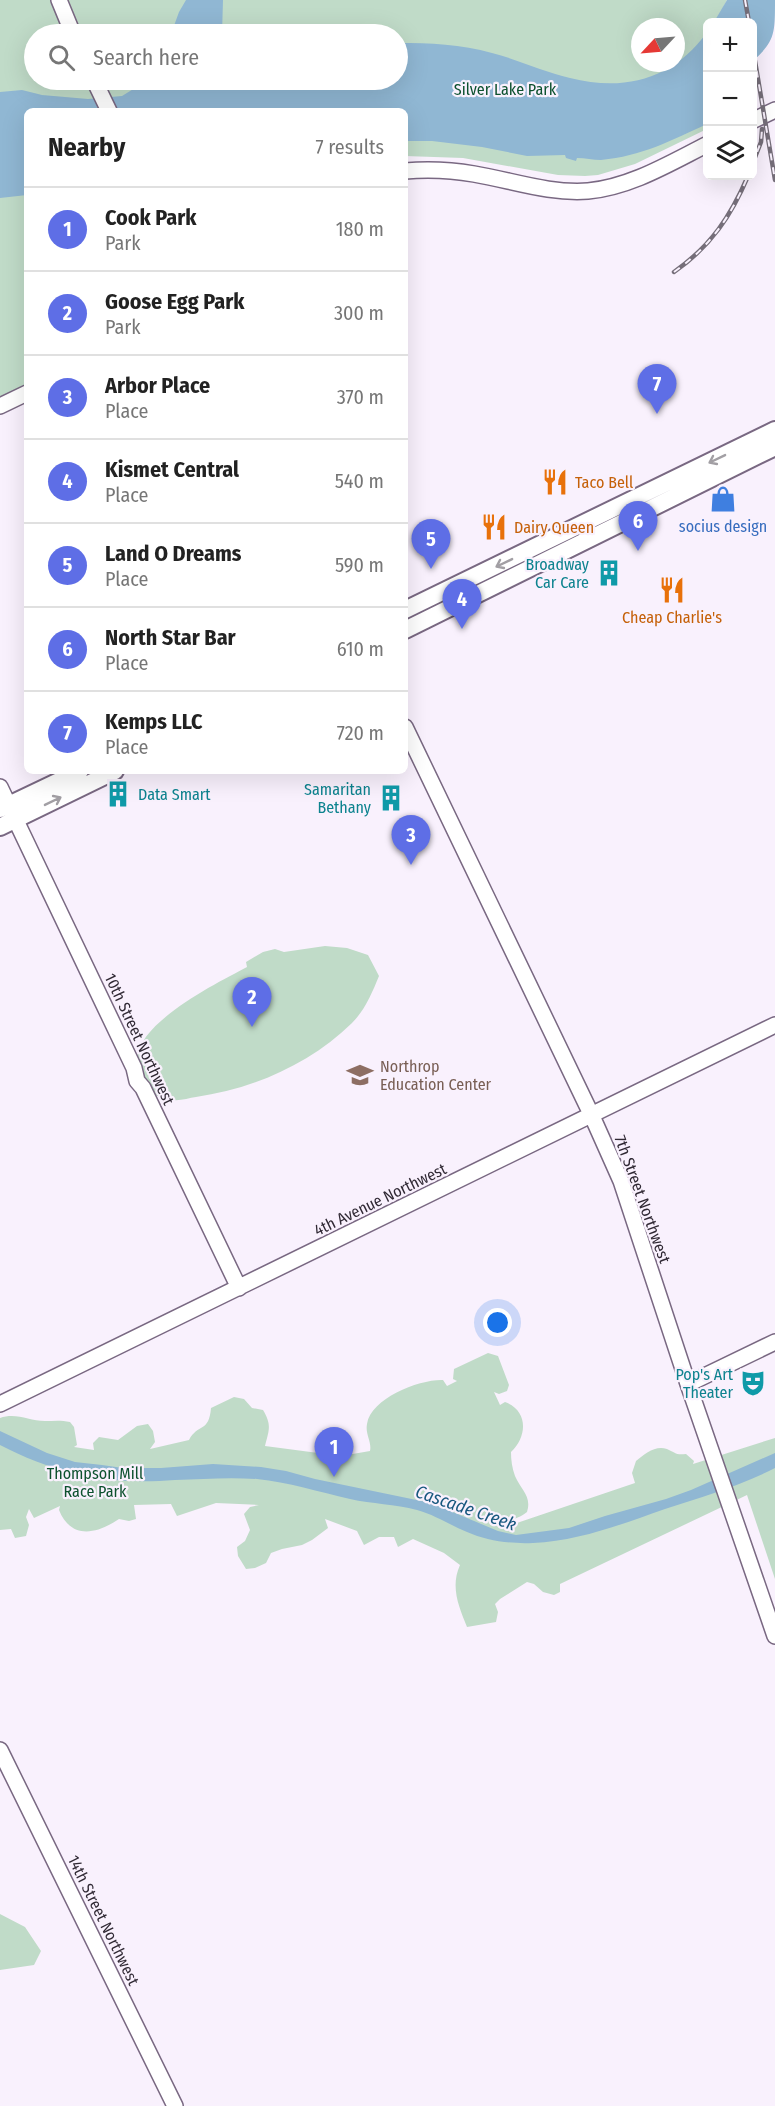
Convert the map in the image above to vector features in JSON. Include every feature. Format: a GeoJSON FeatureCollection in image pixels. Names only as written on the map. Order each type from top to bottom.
{"type":"FeatureCollection","features":[{"type":"Feature","properties":{"kind":"main road"},"geometry":{"type":"LineString","coordinates":[[59,0],[70,24]]}},
{"type":"Feature","properties":{"kind":"main road"},"geometry":{"type":"LineString","coordinates":[[99,90],[108,108]]}},
{"type":"Feature","properties":{"kind":"main road"},"geometry":{"type":"LineString","coordinates":[[757,120],[775,110]]}},
{"type":"Feature","properties":{"kind":"main road"},"geometry":{"type":"LineString","coordinates":[[408,171],[446,170],[556,190],[589,190],[612,187],[635,179],[703,146]]}},
{"type":"Feature","properties":{"kind":"main road"},"geometry":{"type":"LineString","coordinates":[[0,406],[24,394]]}},
{"type":"Feature","properties":{"kind":"main road"},"geometry":{"type":"LineString","coordinates":[[408,609],[775,430]]}},
{"type":"Feature","properties":{"kind":"main road"},"geometry":{"type":"LineString","coordinates":[[408,629],[775,447]]}},
{"type":"Feature","properties":{"kind":"main road","name":"7th Street Northwest"},"geometry":{"type":"LineString","coordinates":[[408,733],[621,1181],[730,1508],[775,1635]]}},
{"type":"Feature","properties":{"kind":"main road"},"geometry":{"type":"LineString","coordinates":[[0,827],[8,811],[75,774]]}},
{"type":"Feature","properties":{"kind":"main road"},"geometry":{"type":"LineString","coordinates":[[8,811],[107,774]]}},
{"type":"Feature","properties":{"kind":"main road","name":"10th Street Northwest"},"geometry":{"type":"LineString","coordinates":[[0,787],[8,811],[239,1288]]}},
{"type":"Feature","properties":{"kind":"main road","name":"4th Avenue Northwest"},"geometry":{"type":"LineString","coordinates":[[0,1404],[775,1025]]}},
{"type":"Feature","properties":{"kind":"main road"},"geometry":{"type":"LineString","coordinates":[[688,1384],[775,1342]]}},
{"type":"Feature","properties":{"kind":"main road","name":"14th Street Northwest"},"geometry":{"type":"LineString","coordinates":[[0,1750],[175,2106]]}},
{"type":"Feature","properties":{"kind":"green space","name":"Silver Lake Park"},"geometry":{"type":"Polygon","coordinates":[[[0,0],[727,0],[720,14],[720,18],[703,18],[703,131],[635,164],[598,175],[558,175],[463,158],[408,156],[408,108],[24,108],[24,402],[0,414],[0,0]]]}},
{"type":"Feature","properties":{"kind":"green space"},"geometry":{"type":"Polygon","coordinates":[[[325,946],[347,948],[368,955],[379,976],[361,1013],[336,1038],[280,1072],[239,1088],[182,1100],[169,1100],[143,1088],[137,1068],[137,1057],[142,1043],[166,1016],[200,993],[247,967],[246,962],[263,952],[275,949],[284,952],[325,946]]]}},
{"type":"Feature","properties":{"kind":"green space","name":"Thompson Mill Race Park"},"geometry":{"type":"Polygon","coordinates":[[[488,1353],[498,1356],[509,1385],[507,1391],[499,1394],[494,1392],[500,1405],[505,1402],[513,1406],[522,1418],[523,1425],[520,1439],[511,1452],[511,1458],[515,1476],[527,1497],[527,1512],[509,1520],[502,1519],[505,1527],[635,1483],[632,1473],[636,1461],[654,1449],[663,1448],[678,1454],[686,1454],[694,1461],[693,1464],[775,1438],[775,1579],[747,1495],[560,1584],[560,1592],[554,1595],[543,1592],[534,1584],[527,1582],[495,1604],[498,1612],[496,1622],[467,1627],[456,1589],[460,1565],[444,1553],[413,1539],[398,1547],[394,1537],[379,1537],[364,1545],[357,1531],[325,1519],[328,1528],[312,1540],[271,1553],[266,1563],[246,1569],[238,1556],[237,1547],[245,1541],[250,1530],[244,1514],[250,1507],[259,1505],[216,1503],[177,1516],[171,1504],[134,1505],[136,1519],[129,1521],[119,1519],[94,1531],[77,1530],[70,1526],[59,1510],[60,1506],[34,1518],[29,1509],[26,1517],[29,1525],[26,1536],[15,1538],[11,1529],[0,1530],[0,1418],[17,1416],[39,1421],[70,1422],[74,1427],[77,1445],[74,1447],[94,1450],[93,1443],[99,1437],[118,1440],[137,1426],[148,1424],[153,1431],[155,1442],[150,1449],[189,1440],[196,1431],[206,1425],[211,1408],[234,1397],[244,1399],[252,1408],[263,1410],[269,1428],[265,1446],[341,1456],[370,1451],[367,1424],[370,1415],[387,1398],[422,1383],[443,1380],[447,1386],[457,1381],[453,1379],[454,1369],[488,1353]]]}},
{"type":"Feature","properties":{"kind":"green space"},"geometry":{"type":"Polygon","coordinates":[[[0,1914],[25,1927],[41,1951],[34,1965],[0,1970],[0,1914]]]}},
{"type":"Feature","properties":{"kind":"water"},"geometry":{"type":"Polygon","coordinates":[[[186,0],[223,0],[222,24],[175,24],[186,0]]]}},
{"type":"Feature","properties":{"kind":"water"},"geometry":{"type":"Polygon","coordinates":[[[727,0],[775,0],[772,36],[766,48],[757,57],[757,18],[716,18],[727,0]]]}},
{"type":"Feature","properties":{"kind":"water"},"geometry":{"type":"Polygon","coordinates":[[[703,37],[703,126],[655,147],[616,158],[601,160],[577,158],[576,161],[566,158],[565,155],[527,156],[482,147],[432,141],[408,141],[408,108],[24,108],[24,195],[0,198],[0,92],[22,90],[42,95],[88,99],[122,96],[132,90],[408,90],[408,43],[457,46],[480,50],[570,78],[610,83],[629,82],[662,72],[685,72],[685,56],[703,37]]]}},
{"type":"Feature","properties":{"kind":"water"},"geometry":{"type":"Polygon","coordinates":[[[0,1431],[47,1453],[75,1462],[123,1468],[213,1464],[286,1471],[431,1503],[498,1531],[516,1535],[569,1528],[666,1499],[775,1453],[775,1468],[721,1491],[600,1531],[550,1542],[516,1543],[491,1540],[475,1535],[417,1510],[358,1501],[269,1480],[226,1478],[128,1481],[85,1476],[43,1464],[0,1445],[0,1431]]]}},
{"type":"Feature","properties":{"kind":"railway"},"geometry":{"type":"LineString","coordinates":[[745,0],[748,18]]}},
{"type":"Feature","properties":{"kind":"railway"},"geometry":{"type":"LineString","coordinates":[[757,72],[775,180]]}},
{"type":"Feature","properties":{"kind":"railway"},"geometry":{"type":"LineString","coordinates":[[757,152],[762,129]]}},
{"type":"Feature","properties":{"kind":"railway"},"geometry":{"type":"LineString","coordinates":[[674,272],[709,241],[727,217],[746,180]]}},
{"type":"Feature","properties":{"kind":"place","name":"Kemps LLC"},"geometry":{"type":"Point","coordinates":[657,414]}},
{"type":"Feature","properties":{"kind":"place","name":"Taco Bell"},"geometry":{"type":"Point","coordinates":[555,482]}},
{"type":"Feature","properties":{"kind":"place","name":"socius design"},"geometry":{"type":"Point","coordinates":[723,499]}},
{"type":"Feature","properties":{"kind":"place","name":"Dairy Queen"},"geometry":{"type":"Point","coordinates":[494,527]}},
{"type":"Feature","properties":{"kind":"place","name":"North Star Bar"},"geometry":{"type":"Point","coordinates":[638,551]}},
{"type":"Feature","properties":{"kind":"place","name":"Land O Dreams"},"geometry":{"type":"Point","coordinates":[431,569]}},
{"type":"Feature","properties":{"kind":"place","name":"Broadway Car Care"},"geometry":{"type":"Point","coordinates":[609,573]}},
{"type":"Feature","properties":{"kind":"place","name":"Cheap Charlie's"},"geometry":{"type":"Point","coordinates":[672,590]}},
{"type":"Feature","properties":{"kind":"place","name":"Kismet Central"},"geometry":{"type":"Point","coordinates":[462,629]}},
{"type":"Feature","properties":{"kind":"place","name":"Data Smart"},"geometry":{"type":"Point","coordinates":[118,794]}},
{"type":"Feature","properties":{"kind":"place","name":"Samaritan Bethany"},"geometry":{"type":"Point","coordinates":[391,798]}},
{"type":"Feature","properties":{"kind":"place","name":"Arbor Place"},"geometry":{"type":"Point","coordinates":[411,865]}},
{"type":"Feature","properties":{"kind":"place","name":"Goose Egg Park"},"geometry":{"type":"Point","coordinates":[252,1027]}},
{"type":"Feature","properties":{"kind":"place","name":"Northrop Education Center"},"geometry":{"type":"Point","coordinates":[360,1075]}},
{"type":"Feature","properties":{"kind":"place","name":"Pop's Art Theater"},"geometry":{"type":"Point","coordinates":[753,1383]}},
{"type":"Feature","properties":{"kind":"place","name":"Cook Park"},"geometry":{"type":"Point","coordinates":[334,1477]}},
{"type":"Feature","properties":{"kind":"water label","name":"Cascade Creek"},"geometry":{"type":"Point","coordinates":[466,1508]}}]}
